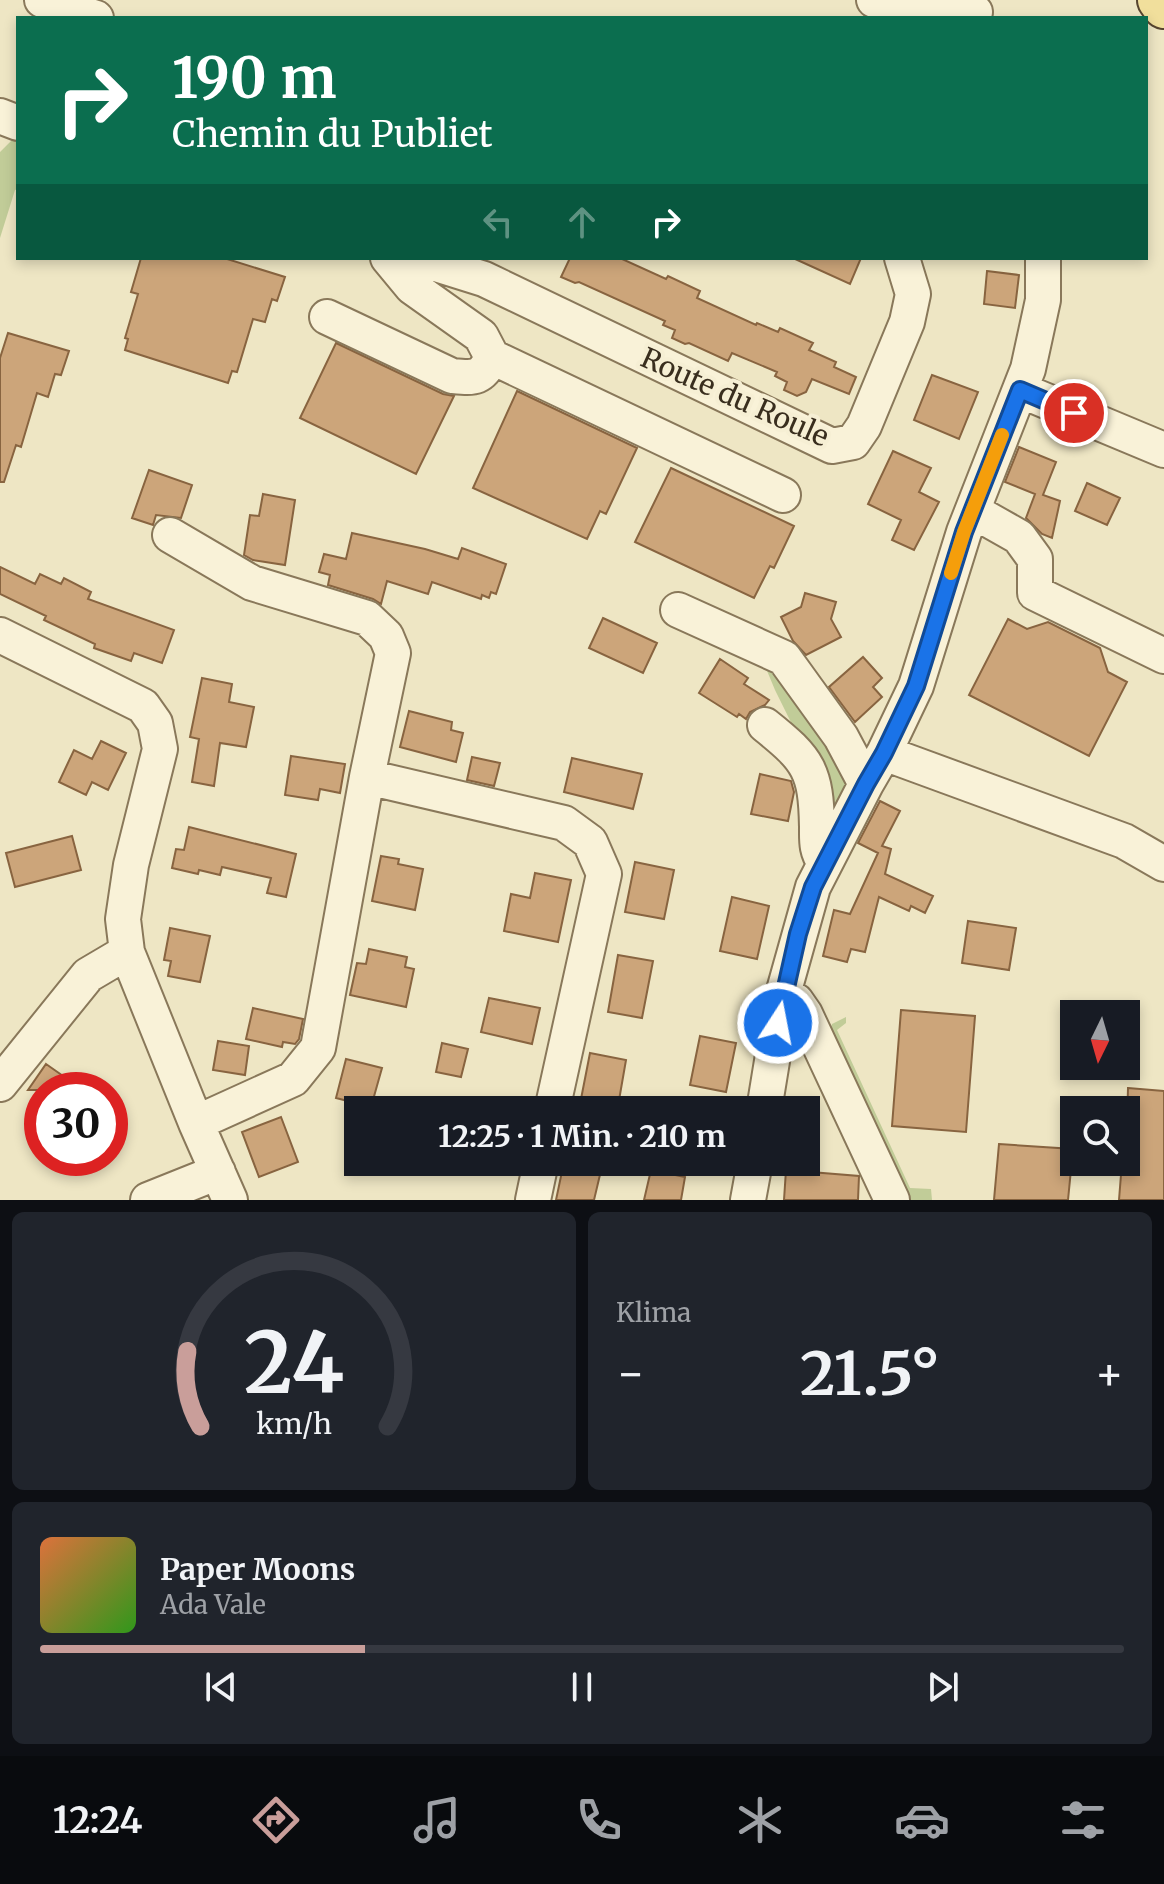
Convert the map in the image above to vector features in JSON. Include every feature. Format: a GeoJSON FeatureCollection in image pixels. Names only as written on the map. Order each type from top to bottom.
{"type":"FeatureCollection","features":[{"type":"Feature","properties":{"kind":"main road"},"geometry":{"type":"LineString","coordinates":[[1159,0],[1164,7]]}},
{"type":"Feature","properties":{"kind":"street"},"geometry":{"type":"LineString","coordinates":[[42,0],[91,16]]}},
{"type":"Feature","properties":{"kind":"street"},"geometry":{"type":"LineString","coordinates":[[874,0],[959,14],[975,10]]}},
{"type":"Feature","properties":{"kind":"street"},"geometry":{"type":"LineString","coordinates":[[390,260],[412,287],[481,336],[492,357],[783,495]]}},
{"type":"Feature","properties":{"kind":"street","name":"Route du Roule"},"geometry":{"type":"LineString","coordinates":[[431,260],[489,268],[832,446],[853,442],[864,426],[907,322],[913,294],[903,260]]}},
{"type":"Feature","properties":{"kind":"street"},"geometry":{"type":"LineString","coordinates":[[766,1096],[783,994],[813,887],[916,686],[964,532],[1028,369],[1043,300],[1043,260]]}},
{"type":"Feature","properties":{"kind":"street"},"geometry":{"type":"LineString","coordinates":[[327,317],[452,376],[473,377],[486,370],[492,357]]}},
{"type":"Feature","properties":{"kind":"street"},"geometry":{"type":"LineString","coordinates":[[1020,390],[1164,450]]}},
{"type":"Feature","properties":{"kind":"street"},"geometry":{"type":"LineString","coordinates":[[973,511],[1019,537],[1035,559],[1035,593],[1164,656]]}},
{"type":"Feature","properties":{"kind":"street"},"geometry":{"type":"LineString","coordinates":[[170,535],[252,583],[367,618],[386,636],[393,653],[367,777],[318,1048],[293,1079],[196,1123]]}},
{"type":"Feature","properties":{"kind":"street"},"geometry":{"type":"LineString","coordinates":[[678,610],[784,658],[841,737],[866,784]]}},
{"type":"Feature","properties":{"kind":"street"},"geometry":{"type":"LineString","coordinates":[[0,635],[143,706],[155,723],[160,749],[131,865],[123,919],[127,952],[224,1186],[148,1200]]}},
{"type":"Feature","properties":{"kind":"street"},"geometry":{"type":"LineString","coordinates":[[765,725],[797,751],[813,780],[817,853],[825,863]]}},
{"type":"Feature","properties":{"kind":"street"},"geometry":{"type":"LineString","coordinates":[[884,753],[1124,841],[1164,864]]}},
{"type":"Feature","properties":{"kind":"street"},"geometry":{"type":"LineString","coordinates":[[367,777],[564,823],[590,842],[604,874],[555,1096]]}},
{"type":"Feature","properties":{"kind":"street"},"geometry":{"type":"LineString","coordinates":[[0,1084],[88,975],[127,952]]}},
{"type":"Feature","properties":{"kind":"street"},"geometry":{"type":"LineString","coordinates":[[783,994],[796,1001],[805,1014],[892,1200]]}},
{"type":"Feature","properties":{"kind":"street"},"geometry":{"type":"LineString","coordinates":[[533,1200],[538,1176]]}},
{"type":"Feature","properties":{"kind":"street"},"geometry":{"type":"LineString","coordinates":[[748,1200],[752,1176]]}},
{"type":"Feature","properties":{"kind":"green space"},"geometry":{"type":"Polygon","coordinates":[[[16,138],[16,190],[0,238],[0,152],[16,138]]]}},
{"type":"Feature","properties":{"kind":"green space"},"geometry":{"type":"Polygon","coordinates":[[[760,654],[854,779],[822,849],[822,785],[760,654]]]}},
{"type":"Feature","properties":{"kind":"green space"},"geometry":{"type":"Polygon","coordinates":[[[846,1017],[846,1023],[837,1030],[910,1188],[931,1189],[932,1200],[904,1200],[830,1031],[832,1024],[846,1017]]]}},
{"type":"Feature","properties":{"kind":"building"},"geometry":{"type":"Polygon","coordinates":[[[140,260],[230,260],[285,277],[277,301],[272,299],[265,322],[253,319],[237,372],[232,371],[228,383],[125,350],[128,339],[125,338],[138,294],[131,292],[140,260]]]}},
{"type":"Feature","properties":{"kind":"building"},"geometry":{"type":"Polygon","coordinates":[[[569,260],[624,260],[700,291],[697,298],[756,325],[778,332],[780,328],[813,343],[809,350],[836,362],[834,367],[856,377],[849,394],[812,379],[806,392],[797,396],[784,390],[787,382],[775,376],[777,372],[732,353],[728,361],[689,343],[685,344],[672,338],[675,330],[663,325],[665,321],[579,282],[561,277],[569,260]]]}},
{"type":"Feature","properties":{"kind":"building"},"geometry":{"type":"Polygon","coordinates":[[[797,260],[860,260],[850,284],[797,260]]]}},
{"type":"Feature","properties":{"kind":"building"},"geometry":{"type":"Polygon","coordinates":[[[987,271],[1019,275],[1015,308],[984,304],[987,271]]]}},
{"type":"Feature","properties":{"kind":"building"},"geometry":{"type":"Polygon","coordinates":[[[8,333],[69,351],[61,375],[55,374],[48,397],[37,393],[21,447],[16,445],[4,482],[0,482],[0,358],[8,333]]]}},
{"type":"Feature","properties":{"kind":"building"},"geometry":{"type":"Polygon","coordinates":[[[336,343],[443,394],[454,396],[416,474],[300,418],[336,343]]]}},
{"type":"Feature","properties":{"kind":"building"},"geometry":{"type":"Polygon","coordinates":[[[932,375],[978,392],[959,439],[914,420],[932,375]]]}},
{"type":"Feature","properties":{"kind":"building"},"geometry":{"type":"Polygon","coordinates":[[[517,391],[637,448],[606,514],[600,511],[587,539],[473,488],[517,391]]]}},
{"type":"Feature","properties":{"kind":"building"},"geometry":{"type":"Polygon","coordinates":[[[1019,447],[1056,462],[1043,495],[1060,501],[1052,538],[1042,534],[1026,518],[1035,494],[1005,482],[1019,447]]]}},
{"type":"Feature","properties":{"kind":"building"},"geometry":{"type":"Polygon","coordinates":[[[893,451],[931,468],[919,492],[939,502],[914,550],[892,540],[901,520],[868,504],[893,451]]]}},
{"type":"Feature","properties":{"kind":"building"},"geometry":{"type":"Polygon","coordinates":[[[671,468],[794,526],[774,568],[770,566],[754,598],[635,542],[671,468]]]}},
{"type":"Feature","properties":{"kind":"building"},"geometry":{"type":"Polygon","coordinates":[[[149,470],[192,485],[181,518],[156,515],[153,525],[132,518],[149,470]]]}},
{"type":"Feature","properties":{"kind":"building"},"geometry":{"type":"Polygon","coordinates":[[[1087,483],[1120,498],[1107,525],[1075,511],[1087,483]]]}},
{"type":"Feature","properties":{"kind":"building"},"geometry":{"type":"Polygon","coordinates":[[[263,494],[295,500],[285,565],[253,560],[244,555],[250,515],[259,516],[263,494]]]}},
{"type":"Feature","properties":{"kind":"building"},"geometry":{"type":"Polygon","coordinates":[[[352,533],[458,559],[462,548],[506,564],[496,594],[491,592],[489,598],[482,595],[481,599],[432,582],[428,594],[387,581],[381,604],[328,585],[330,575],[319,572],[324,554],[346,559],[352,533]]]}},
{"type":"Feature","properties":{"kind":"building"},"geometry":{"type":"Polygon","coordinates":[[[0,567],[35,584],[40,574],[61,584],[64,578],[91,592],[88,599],[174,630],[162,663],[134,653],[131,661],[94,648],[95,644],[44,620],[46,616],[0,594],[0,567]]]}},
{"type":"Feature","properties":{"kind":"building"},"geometry":{"type":"Polygon","coordinates":[[[805,593],[836,602],[831,619],[841,637],[806,655],[793,641],[781,617],[801,607],[805,593]]]}},
{"type":"Feature","properties":{"kind":"building"},"geometry":{"type":"Polygon","coordinates":[[[603,618],[657,643],[643,673],[589,648],[603,618]]]}},
{"type":"Feature","properties":{"kind":"building"},"geometry":{"type":"Polygon","coordinates":[[[1008,619],[1027,629],[1048,622],[1100,648],[1108,672],[1127,682],[1089,756],[969,695],[1008,619]]]}},
{"type":"Feature","properties":{"kind":"building"},"geometry":{"type":"Polygon","coordinates":[[[863,657],[882,678],[873,687],[882,697],[855,722],[829,687],[863,657]]]}},
{"type":"Feature","properties":{"kind":"building"},"geometry":{"type":"Polygon","coordinates":[[[720,659],[748,678],[744,684],[769,700],[750,712],[746,719],[739,714],[737,717],[699,693],[720,659]]]}},
{"type":"Feature","properties":{"kind":"building"},"geometry":{"type":"Polygon","coordinates":[[[202,678],[232,684],[229,702],[254,707],[246,747],[220,743],[214,786],[192,782],[199,739],[190,737],[202,678]]]}},
{"type":"Feature","properties":{"kind":"building"},"geometry":{"type":"Polygon","coordinates":[[[409,711],[452,722],[451,730],[463,733],[456,762],[400,747],[409,711]]]}},
{"type":"Feature","properties":{"kind":"building"},"geometry":{"type":"Polygon","coordinates":[[[101,741],[126,753],[108,790],[92,782],[86,795],[59,782],[74,750],[92,759],[101,741]]]}},
{"type":"Feature","properties":{"kind":"building"},"geometry":{"type":"Polygon","coordinates":[[[291,756],[345,764],[340,793],[320,789],[318,800],[285,795],[291,756]]]}},
{"type":"Feature","properties":{"kind":"building"},"geometry":{"type":"Polygon","coordinates":[[[472,757],[500,763],[494,786],[467,780],[472,757]]]}},
{"type":"Feature","properties":{"kind":"building"},"geometry":{"type":"Polygon","coordinates":[[[572,758],[642,774],[633,809],[564,792],[572,758]]]}},
{"type":"Feature","properties":{"kind":"building"},"geometry":{"type":"Polygon","coordinates":[[[760,774],[791,781],[794,792],[788,821],[751,814],[760,774]]]}},
{"type":"Feature","properties":{"kind":"building"},"geometry":{"type":"Polygon","coordinates":[[[880,801],[900,811],[882,846],[891,849],[885,874],[933,896],[925,913],[911,906],[909,911],[879,897],[865,952],[851,949],[847,962],[823,956],[834,910],[850,914],[878,853],[858,843],[880,801]]]}},
{"type":"Feature","properties":{"kind":"building"},"geometry":{"type":"Polygon","coordinates":[[[189,827],[296,854],[286,897],[267,893],[271,878],[222,867],[220,875],[172,868],[176,849],[184,850],[189,827]]]}},
{"type":"Feature","properties":{"kind":"building"},"geometry":{"type":"Polygon","coordinates":[[[72,836],[81,870],[15,887],[6,853],[72,836]]]}},
{"type":"Feature","properties":{"kind":"building"},"geometry":{"type":"Polygon","coordinates":[[[381,856],[399,859],[398,864],[423,869],[415,910],[372,901],[381,856]]]}},
{"type":"Feature","properties":{"kind":"building"},"geometry":{"type":"Polygon","coordinates":[[[635,862],[674,870],[664,919],[625,912],[635,862]]]}},
{"type":"Feature","properties":{"kind":"building"},"geometry":{"type":"Polygon","coordinates":[[[535,873],[571,880],[558,942],[504,931],[511,894],[530,898],[535,873]]]}},
{"type":"Feature","properties":{"kind":"building"},"geometry":{"type":"Polygon","coordinates":[[[732,897],[769,906],[757,959],[720,951],[732,897]]]}},
{"type":"Feature","properties":{"kind":"building"},"geometry":{"type":"Polygon","coordinates":[[[968,921],[1016,928],[1009,970],[962,963],[968,921]]]}},
{"type":"Feature","properties":{"kind":"building"},"geometry":{"type":"Polygon","coordinates":[[[170,928],[210,936],[200,982],[168,976],[171,961],[164,960],[170,928]]]}},
{"type":"Feature","properties":{"kind":"building"},"geometry":{"type":"Polygon","coordinates":[[[369,949],[407,957],[405,967],[414,969],[406,1007],[350,995],[357,963],[366,964],[369,949]]]}},
{"type":"Feature","properties":{"kind":"building"},"geometry":{"type":"Polygon","coordinates":[[[618,955],[653,961],[642,1018],[608,1012],[618,955]]]}},
{"type":"Feature","properties":{"kind":"building"},"geometry":{"type":"Polygon","coordinates":[[[489,998],[540,1008],[532,1044],[481,1032],[489,998]]]}},
{"type":"Feature","properties":{"kind":"building"},"geometry":{"type":"Polygon","coordinates":[[[253,1008],[303,1019],[299,1039],[295,1044],[283,1042],[282,1047],[246,1039],[253,1008]]]}},
{"type":"Feature","properties":{"kind":"building"},"geometry":{"type":"Polygon","coordinates":[[[901,1010],[975,1016],[966,1132],[892,1126],[901,1010]]]}},
{"type":"Feature","properties":{"kind":"building"},"geometry":{"type":"Polygon","coordinates":[[[700,1036],[736,1043],[726,1092],[690,1085],[700,1036]]]}},
{"type":"Feature","properties":{"kind":"building"},"geometry":{"type":"Polygon","coordinates":[[[218,1041],[249,1046],[245,1075],[213,1070],[218,1041]]]}},
{"type":"Feature","properties":{"kind":"building"},"geometry":{"type":"Polygon","coordinates":[[[442,1043],[468,1049],[461,1077],[436,1072],[442,1043]]]}},
{"type":"Feature","properties":{"kind":"building"},"geometry":{"type":"Polygon","coordinates":[[[590,1053],[626,1060],[620,1096],[582,1096],[590,1053]]]}},
{"type":"Feature","properties":{"kind":"building"},"geometry":{"type":"Polygon","coordinates":[[[346,1059],[382,1068],[374,1096],[344,1096],[344,1100],[336,1098],[346,1059]]]}},
{"type":"Feature","properties":{"kind":"building"},"geometry":{"type":"Polygon","coordinates":[[[46,1064],[57,1072],[40,1072],[46,1064]]]}},
{"type":"Feature","properties":{"kind":"building"},"geometry":{"type":"Polygon","coordinates":[[[1128,1088],[1164,1091],[1164,1200],[1119,1200],[1121,1176],[1140,1176],[1140,1096],[1128,1096],[1128,1088]]]}},
{"type":"Feature","properties":{"kind":"building"},"geometry":{"type":"Polygon","coordinates":[[[281,1117],[298,1162],[259,1177],[242,1132],[281,1117]]]}},
{"type":"Feature","properties":{"kind":"building"},"geometry":{"type":"Polygon","coordinates":[[[999,1144],[1060,1148],[1060,1176],[1070,1176],[1068,1200],[994,1200],[999,1144]]]}},
{"type":"Feature","properties":{"kind":"building"},"geometry":{"type":"Polygon","coordinates":[[[820,1173],[859,1176],[858,1200],[784,1200],[786,1176],[820,1176],[820,1173]]]}},
{"type":"Feature","properties":{"kind":"building"},"geometry":{"type":"Polygon","coordinates":[[[561,1176],[600,1176],[594,1200],[556,1200],[561,1176]]]}},
{"type":"Feature","properties":{"kind":"building"},"geometry":{"type":"Polygon","coordinates":[[[650,1176],[685,1177],[681,1200],[644,1200],[650,1176]]]}},
{"type":"Feature","properties":{"kind":"slow traffic"},"geometry":{"type":"LineString","coordinates":[[951,573],[1002,435]]}},
{"type":"Feature","properties":{"kind":"route"},"geometry":{"type":"LineString","coordinates":[[778,1023],[798,934],[813,887],[916,686],[964,532],[1020,390],[1074,413]]}}]}
